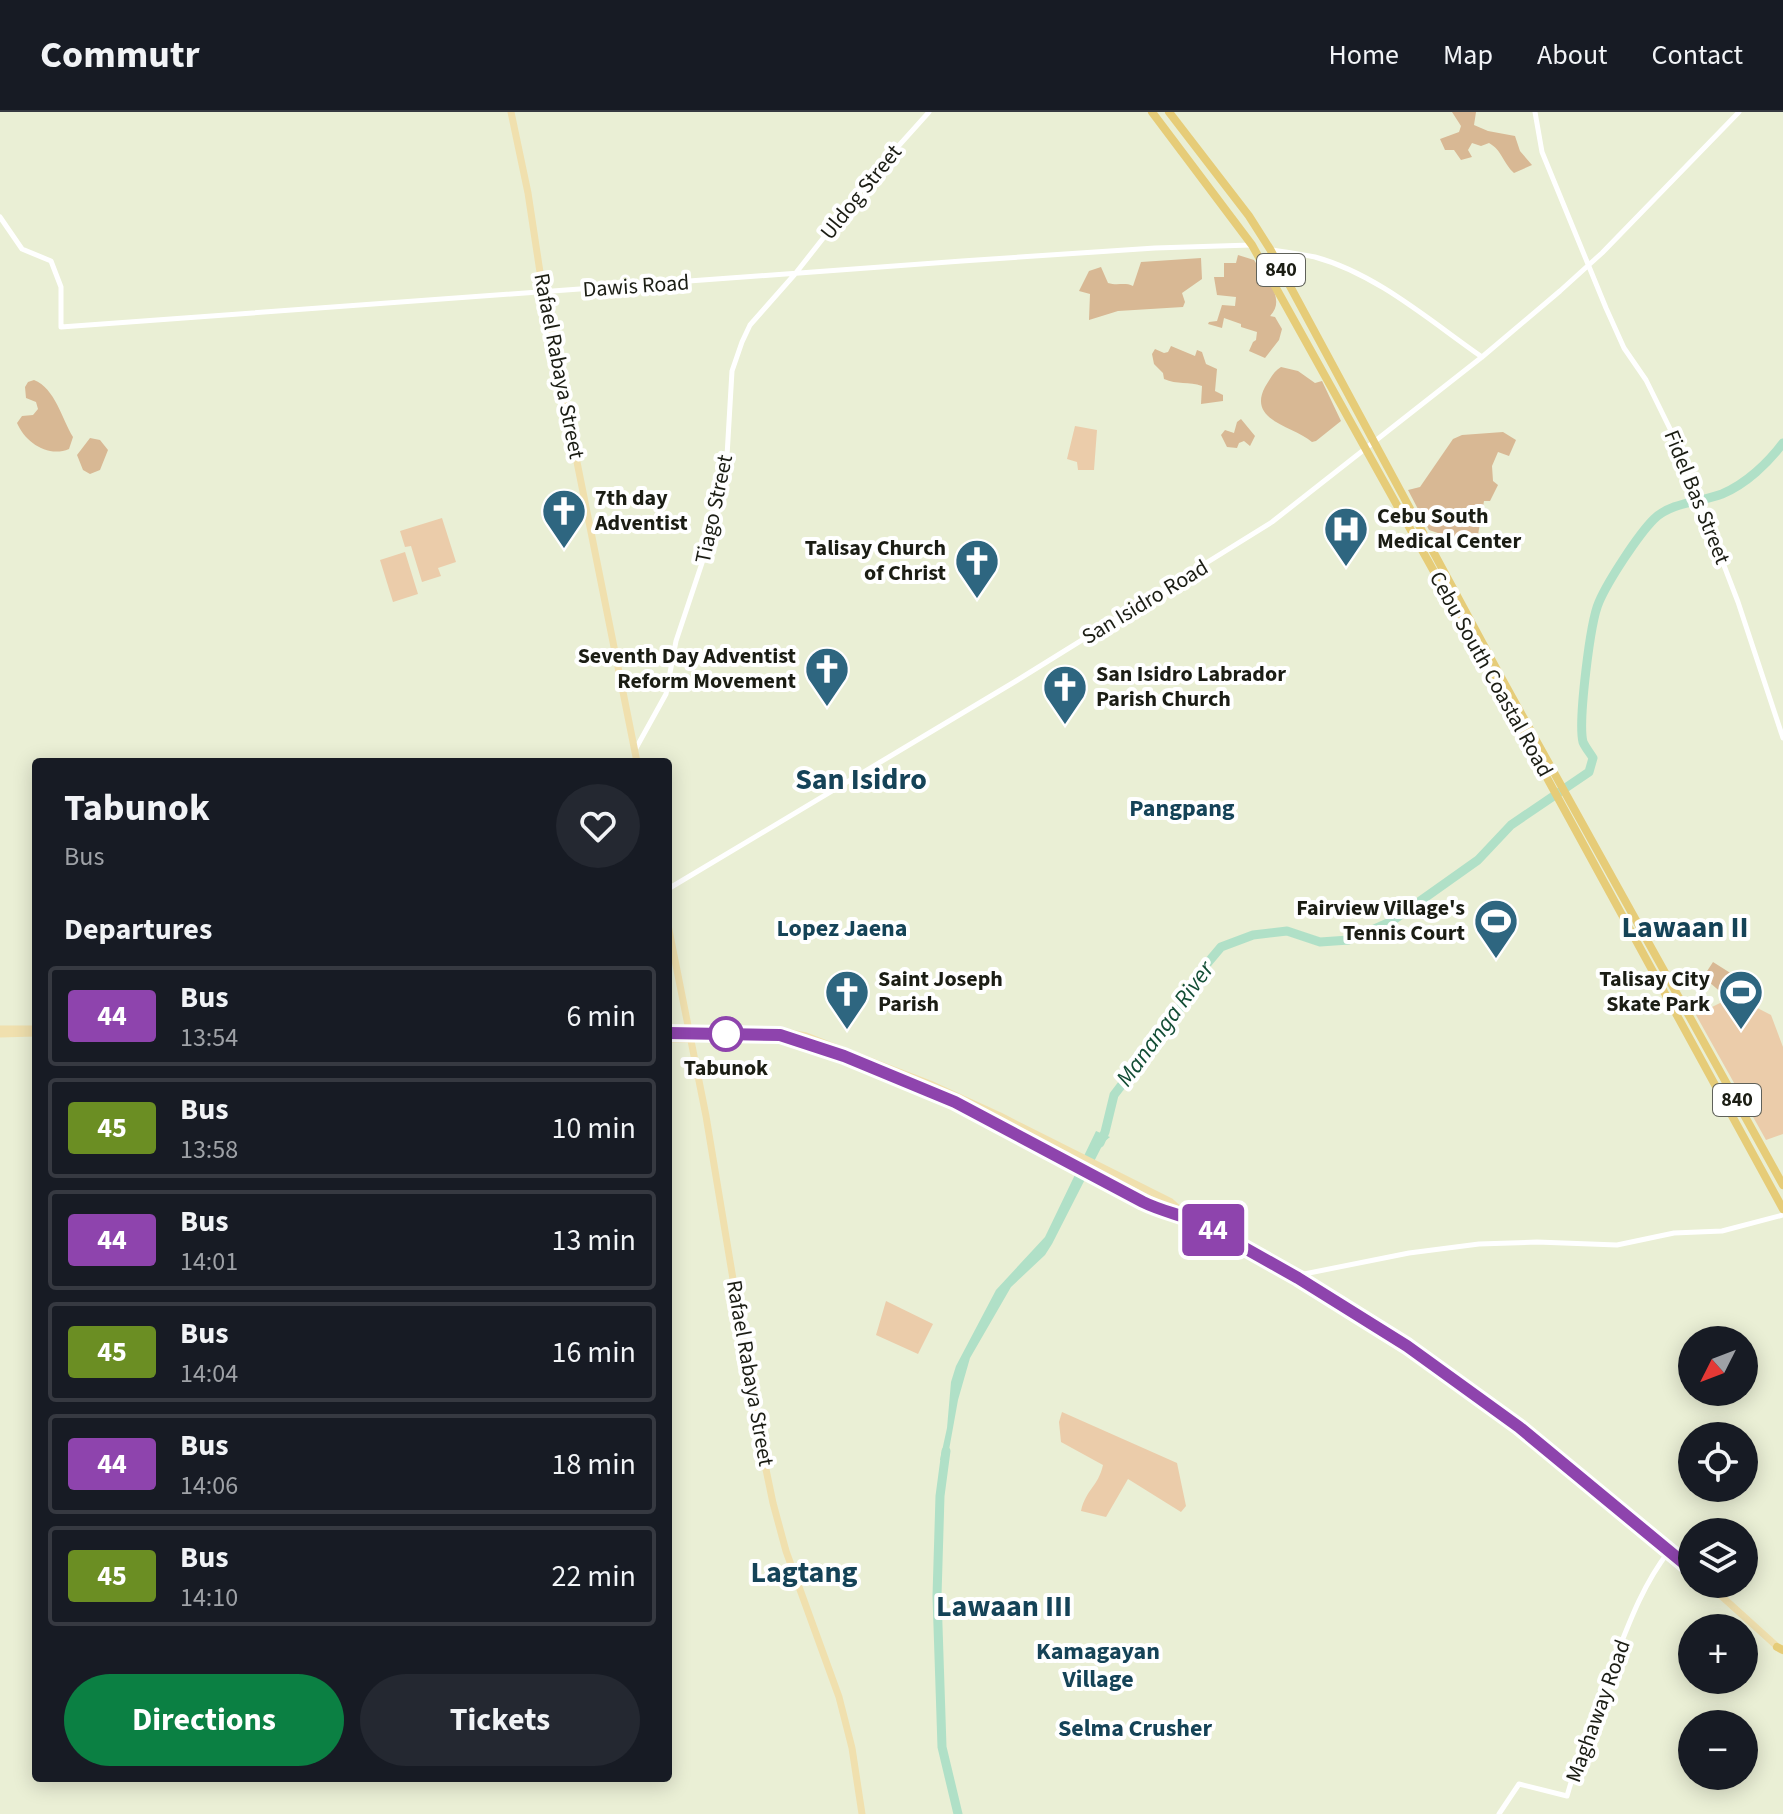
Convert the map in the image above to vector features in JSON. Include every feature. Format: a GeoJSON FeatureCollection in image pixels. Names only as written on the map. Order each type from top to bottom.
{"type":"FeatureCollection","features":[{"type":"Feature","properties":{"kind":"highway","name":"Cebu South Coastal Road"},"geometry":{"type":"LineString","coordinates":[[1152,112],[1252,245],[1783,1185]]}},
{"type":"Feature","properties":{"kind":"highway","name":"Cebu South Coastal Road"},"geometry":{"type":"LineString","coordinates":[[1169,112],[1249,216],[1270,249],[1375,441],[1494,672]]}},
{"type":"Feature","properties":{"kind":"highway","name":"Cebu South Coastal Road"},"geometry":{"type":"LineString","coordinates":[[1608,879],[1783,1212]]}},
{"type":"Feature","properties":{"kind":"main road","name":"Rafael Rabaya Street"},"geometry":{"type":"LineString","coordinates":[[511,112],[543,292],[636,758]]}},
{"type":"Feature","properties":{"kind":"main road","name":"Rafael Rabaya Street"},"geometry":{"type":"LineString","coordinates":[[672,947],[724,1217],[759,1436],[773,1503],[786,1551],[839,1697],[852,1748],[862,1814]]}},
{"type":"Feature","properties":{"kind":"main road"},"geometry":{"type":"LineString","coordinates":[[672,1032],[687,1028],[792,1036],[928,1089],[1165,1213],[1188,1217]]}},
{"type":"Feature","properties":{"kind":"main road"},"geometry":{"type":"LineString","coordinates":[[0,1031],[32,1031]]}},
{"type":"Feature","properties":{"kind":"main road"},"geometry":{"type":"LineString","coordinates":[[672,1033],[792,1036],[930,1084],[1171,1202],[1188,1217],[1393,1336],[1519,1427],[1678,1558]]}},
{"type":"Feature","properties":{"kind":"main road"},"geometry":{"type":"LineString","coordinates":[[672,1034],[689,1039],[792,1036]]}},
{"type":"Feature","properties":{"kind":"main road"},"geometry":{"type":"LineString","coordinates":[[1723,1598],[1781,1650]]}},
{"type":"Feature","properties":{"kind":"street","name":"Uldog Street"},"geometry":{"type":"LineString","coordinates":[[795,274],[876,171],[929,112]]}},
{"type":"Feature","properties":{"kind":"street","name":"Fidel Bas Street"},"geometry":{"type":"LineString","coordinates":[[1535,112],[1542,152],[1588,266],[1624,348],[1646,380],[1677,443],[1721,556],[1783,738]]}},
{"type":"Feature","properties":{"kind":"street","name":"San Isidro Road"},"geometry":{"type":"LineString","coordinates":[[672,887],[1208,564],[1272,522],[1482,357],[1588,266],[1739,112]]}},
{"type":"Feature","properties":{"kind":"street","name":"Dawis Road"},"geometry":{"type":"LineString","coordinates":[[0,217],[22,249],[51,261],[61,287],[61,327],[1155,248],[1252,245]]}},
{"type":"Feature","properties":{"kind":"street"},"geometry":{"type":"LineString","coordinates":[[1270,249],[1317,258],[1360,276],[1392,294],[1482,357]]}},
{"type":"Feature","properties":{"kind":"street","name":"Tiago Street"},"geometry":{"type":"LineString","coordinates":[[635,751],[666,694],[676,641],[716,521],[727,456],[732,371],[737,356],[750,325],[795,274]]}},
{"type":"Feature","properties":{"kind":"street"},"geometry":{"type":"LineString","coordinates":[[1293,1276],[1409,1253],[1479,1244],[1537,1242],[1617,1245],[1674,1233],[1722,1231],[1783,1212]]}},
{"type":"Feature","properties":{"kind":"street","name":"Maghaway Road"},"geometry":{"type":"LineString","coordinates":[[1499,1814],[1519,1784],[1567,1796],[1591,1718],[1620,1644],[1645,1585],[1669,1551]]}},
{"type":"Feature","properties":{"kind":"shaded area"},"geometry":{"type":"Polygon","coordinates":[[[1452,112],[1476,112],[1474,125],[1515,136],[1520,151],[1532,165],[1514,173],[1489,143],[1481,146],[1472,143],[1468,150],[1472,157],[1461,160],[1454,150],[1445,150],[1440,139],[1459,132],[1461,126],[1452,112]]]}},
{"type":"Feature","properties":{"kind":"shaded area"},"geometry":{"type":"Polygon","coordinates":[[[1238,255],[1254,260],[1275,295],[1275,309],[1270,316],[1275,317],[1282,329],[1279,340],[1265,358],[1249,351],[1257,332],[1224,318],[1222,328],[1208,324],[1217,321],[1222,305],[1235,306],[1236,297],[1217,295],[1214,277],[1224,277],[1224,263],[1236,263],[1238,255]]]}},
{"type":"Feature","properties":{"kind":"shaded area"},"geometry":{"type":"Polygon","coordinates":[[[1201,258],[1202,279],[1182,293],[1183,307],[1118,311],[1089,320],[1090,294],[1079,291],[1089,271],[1101,267],[1108,283],[1133,286],[1141,262],[1201,258]]]}},
{"type":"Feature","properties":{"kind":"shaded area"},"geometry":{"type":"Polygon","coordinates":[[[1171,346],[1195,356],[1197,350],[1202,352],[1206,364],[1217,369],[1215,391],[1223,395],[1223,401],[1201,404],[1202,386],[1164,379],[1163,373],[1154,364],[1152,354],[1155,349],[1168,352],[1171,346]]]}},
{"type":"Feature","properties":{"kind":"shaded area"},"geometry":{"type":"Polygon","coordinates":[[[1281,367],[1298,371],[1315,383],[1322,381],[1341,421],[1316,441],[1312,442],[1275,421],[1262,408],[1261,398],[1265,387],[1281,367]]]}},
{"type":"Feature","properties":{"kind":"shaded area"},"geometry":{"type":"Polygon","coordinates":[[[34,380],[47,390],[57,405],[73,437],[69,449],[45,450],[31,442],[17,423],[22,416],[33,415],[38,409],[36,402],[26,398],[25,387],[34,380]]]}},
{"type":"Feature","properties":{"kind":"shaded area"},"geometry":{"type":"Polygon","coordinates":[[[1241,419],[1255,436],[1250,446],[1244,441],[1237,448],[1227,447],[1221,435],[1225,430],[1234,433],[1241,419]]]}},
{"type":"Feature","properties":{"kind":"shaded area"},"geometry":{"type":"Polygon","coordinates":[[[1075,426],[1097,430],[1094,470],[1078,470],[1077,462],[1067,459],[1075,426]]]}},
{"type":"Feature","properties":{"kind":"shaded area"},"geometry":{"type":"Polygon","coordinates":[[[1503,432],[1516,440],[1509,456],[1498,452],[1492,466],[1493,481],[1498,485],[1490,501],[1484,501],[1476,546],[1429,530],[1408,490],[1420,487],[1453,439],[1462,435],[1503,432]]]}},
{"type":"Feature","properties":{"kind":"shaded area"},"geometry":{"type":"Polygon","coordinates":[[[90,438],[100,440],[108,450],[100,470],[90,474],[83,470],[77,455],[90,438]]]}},
{"type":"Feature","properties":{"kind":"shaded area"},"geometry":{"type":"Polygon","coordinates":[[[442,518],[456,562],[438,568],[441,576],[422,582],[411,546],[405,547],[400,531],[442,518]]]}},
{"type":"Feature","properties":{"kind":"shaded area"},"geometry":{"type":"Polygon","coordinates":[[[405,552],[418,594],[393,602],[380,560],[405,552]]]}},
{"type":"Feature","properties":{"kind":"shaded area"},"geometry":{"type":"Polygon","coordinates":[[[1713,962],[1762,993],[1730,991],[1723,994],[1709,982],[1698,985],[1713,962]]]}},
{"type":"Feature","properties":{"kind":"shaded area","name":"Talisay City Skate Park"},"geometry":{"type":"Polygon","coordinates":[[[1734,996],[1771,1015],[1783,1047],[1783,1134],[1766,1140],[1696,1015],[1734,996]]]}},
{"type":"Feature","properties":{"kind":"shaded area"},"geometry":{"type":"Polygon","coordinates":[[[1096,1131],[1110,1137],[1104,1142],[1052,1244],[1045,1255],[1011,1287],[970,1358],[958,1400],[947,1461],[940,1460],[956,1366],[996,1290],[1045,1237],[1096,1131]]]}},
{"type":"Feature","properties":{"kind":"shaded area"},"geometry":{"type":"Polygon","coordinates":[[[886,1301],[933,1324],[918,1354],[876,1335],[886,1301]]]}},
{"type":"Feature","properties":{"kind":"shaded area"},"geometry":{"type":"Polygon","coordinates":[[[1062,1412],[1177,1463],[1186,1506],[1181,1512],[1128,1479],[1106,1517],[1081,1511],[1103,1465],[1061,1442],[1059,1422],[1062,1412]]]}},
{"type":"Feature","properties":{"kind":"waterway","name":"Mananga River"},"geometry":{"type":"LineString","coordinates":[[1100,1143],[1114,1095],[1179,1010],[1200,972],[1221,947],[1253,935],[1287,931],[1320,942],[1349,940],[1392,921],[1478,860],[1511,825],[1589,772],[1593,758],[1583,742],[1582,731],[1586,672],[1596,613],[1609,582],[1640,536],[1661,513],[1714,497],[1740,485],[1783,443]]}},
{"type":"Feature","properties":{"kind":"waterway","name":"Mananga River"},"geometry":{"type":"LineString","coordinates":[[946,1451],[940,1496],[937,1596],[942,1747],[958,1814]]}},
{"type":"Feature","properties":{"kind":"bus line","name":"44"},"geometry":{"type":"LineString","coordinates":[[672,1033],[780,1035],[844,1056],[928,1089],[1165,1213],[1188,1217],[1204,1225],[1393,1336],[1519,1427],[1678,1558]]}},
{"type":"Feature","properties":{"kind":"place","name":"7th day Adventist"},"geometry":{"type":"Point","coordinates":[564,550]}},
{"type":"Feature","properties":{"kind":"place","name":"Cebu South Medical Center"},"geometry":{"type":"Point","coordinates":[1346,568]}},
{"type":"Feature","properties":{"kind":"place","name":"Talisay Church of Christ"},"geometry":{"type":"Point","coordinates":[977,600]}},
{"type":"Feature","properties":{"kind":"place","name":"Seventh Day Adventist Reform Movement"},"geometry":{"type":"Point","coordinates":[827,708]}},
{"type":"Feature","properties":{"kind":"place","name":"San Isidro Labrador Parish Church"},"geometry":{"type":"Point","coordinates":[1065,726]}},
{"type":"Feature","properties":{"kind":"place","name":"Fairview Village's Tennis Court"},"geometry":{"type":"Point","coordinates":[1496,960]}},
{"type":"Feature","properties":{"kind":"place","name":"Saint Joseph Parish"},"geometry":{"type":"Point","coordinates":[847,1031]}},
{"type":"Feature","properties":{"kind":"place","name":"Talisay City Skate Park"},"geometry":{"type":"Point","coordinates":[1741,1031]}},
{"type":"Feature","properties":{"kind":"place","name":"Tabunok"},"geometry":{"type":"Point","coordinates":[726,1034]}},
{"type":"Feature","properties":{"kind":"district","name":"San Isidro"},"geometry":{"type":"Point","coordinates":[861,779]}},
{"type":"Feature","properties":{"kind":"district","name":"Pangpang"},"geometry":{"type":"Point","coordinates":[1182,808]}},
{"type":"Feature","properties":{"kind":"district","name":"Lawaan II"},"geometry":{"type":"Point","coordinates":[1685,927]}},
{"type":"Feature","properties":{"kind":"district","name":"Lopez Jaena"},"geometry":{"type":"Point","coordinates":[842,928]}},
{"type":"Feature","properties":{"kind":"district","name":"Lagtang"},"geometry":{"type":"Point","coordinates":[804,1572]}},
{"type":"Feature","properties":{"kind":"district","name":"Lawaan III"},"geometry":{"type":"Point","coordinates":[1004,1606]}},
{"type":"Feature","properties":{"kind":"district","name":"Kamagayan Village"},"geometry":{"type":"Point","coordinates":[1098,1665]}},
{"type":"Feature","properties":{"kind":"district","name":"Selma Crusher"},"geometry":{"type":"Point","coordinates":[1135,1728]}}]}
